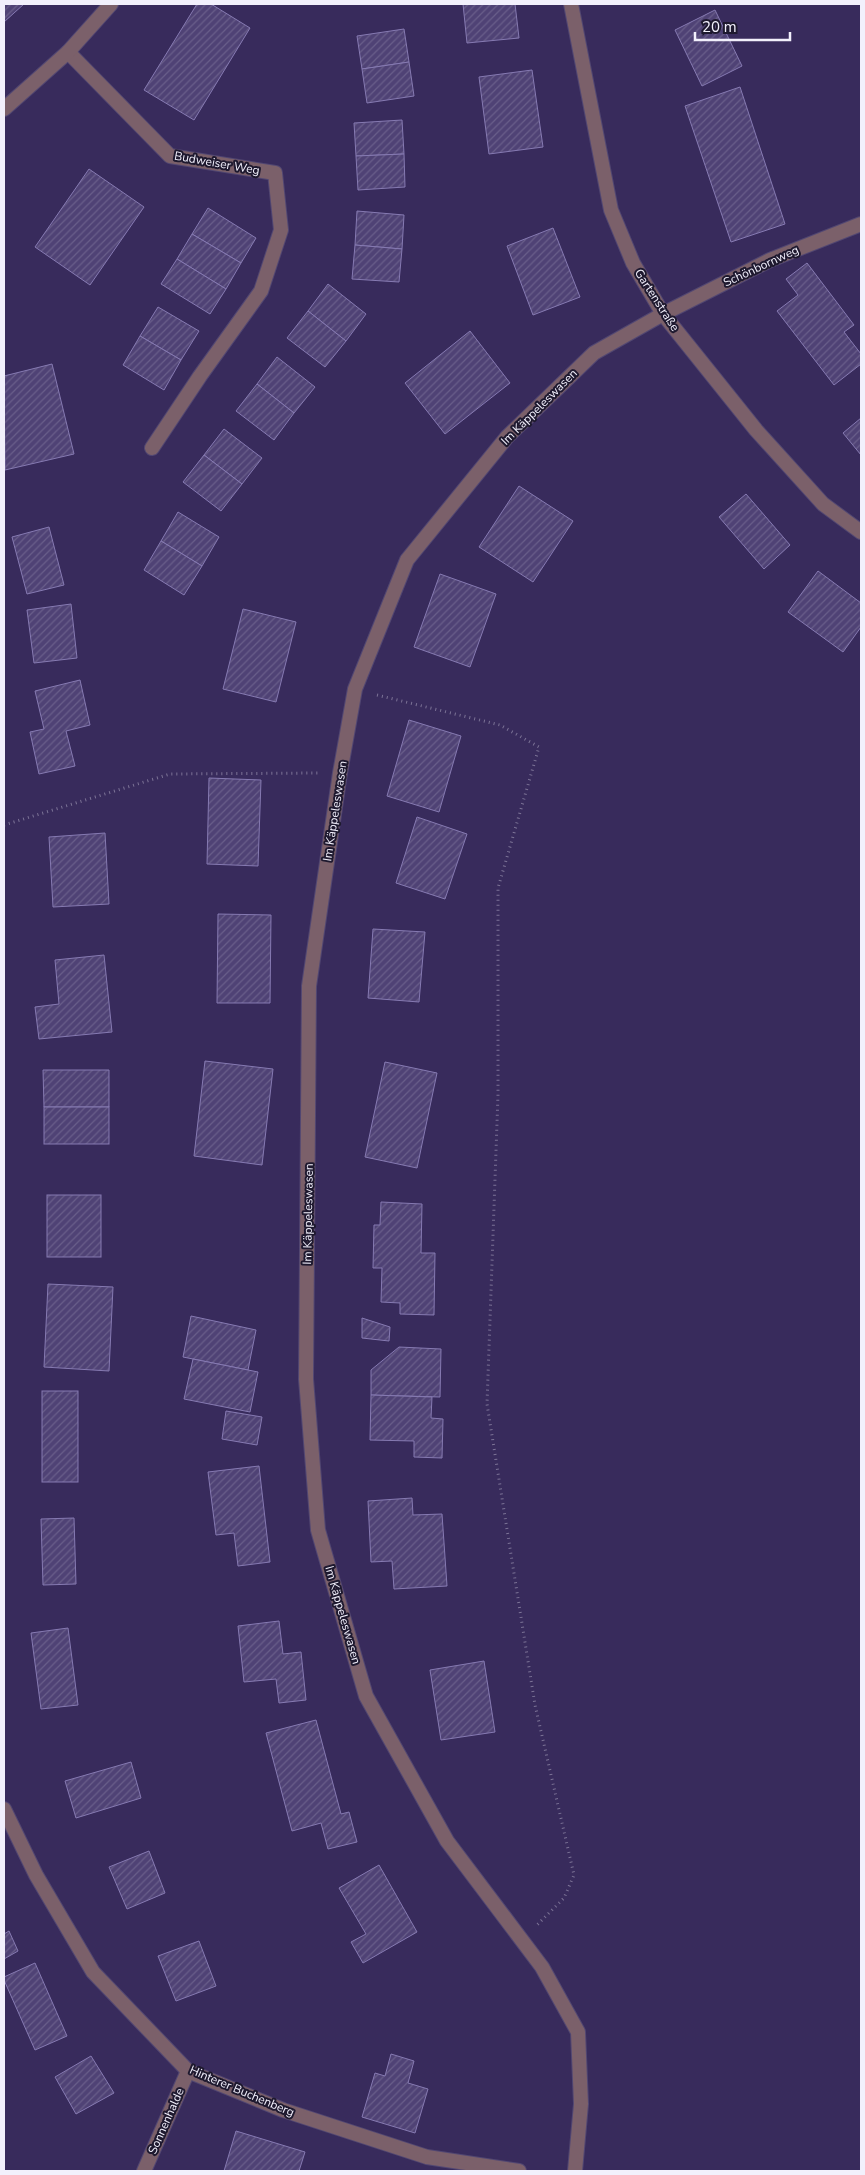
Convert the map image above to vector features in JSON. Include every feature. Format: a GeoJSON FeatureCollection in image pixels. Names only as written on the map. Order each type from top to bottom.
{"type":"FeatureCollection","features":[{"type":"Feature","properties":{"kind":"street"},"geometry":{"type":"LineString","coordinates":[[4,108],[68,52],[111,4]]}},
{"type":"Feature","properties":{"kind":"street","name":"Gartenstraße"},"geometry":{"type":"LineString","coordinates":[[571,4],[611,210],[633,263],[663,314],[756,430],[823,504],[861,532]]}},
{"type":"Feature","properties":{"kind":"street","name":"Budweiser Weg"},"geometry":{"type":"LineString","coordinates":[[68,52],[170,156],[276,173],[281,230],[261,291],[200,376],[152,448]]}},
{"type":"Feature","properties":{"kind":"street","name":"Schönbornweg"},"geometry":{"type":"LineString","coordinates":[[663,314],[770,260],[861,224]]}},
{"type":"Feature","properties":{"kind":"street","name":"Im Käppeleswasen"},"geometry":{"type":"LineString","coordinates":[[575,2171],[581,2104],[578,2032],[542,1967],[447,1841],[366,1696],[318,1530],[306,1379],[309,986],[340,773],[355,689],[408,560],[507,437],[594,353],[663,314]]}},
{"type":"Feature","properties":{"kind":"street","name":"Hinterer Buchenberg"},"geometry":{"type":"LineString","coordinates":[[4,1809],[36,1875],[93,1972],[188,2071],[283,2110],[427,2157],[519,2171]]}},
{"type":"Feature","properties":{"kind":"street","name":"Sonnenhalde"},"geometry":{"type":"LineString","coordinates":[[144,2171],[188,2071]]}},
{"type":"Feature","properties":{"kind":"path"},"geometry":{"type":"LineString","coordinates":[[355,689],[500,726],[539,747],[498,888],[498,1095],[487,1404],[535,1705],[574,1875],[564,1898],[522,1940]]}},
{"type":"Feature","properties":{"kind":"path"},"geometry":{"type":"LineString","coordinates":[[4,825],[170,774],[340,773]]}},
{"type":"Feature","properties":{"kind":"building"},"geometry":{"type":"Polygon","coordinates":[[[4,4],[24,4],[4,22],[4,4]]]}},
{"type":"Feature","properties":{"kind":"building"},"geometry":{"type":"Polygon","coordinates":[[[197,4],[211,4],[250,28],[194,120],[144,90],[197,4]]]}},
{"type":"Feature","properties":{"kind":"building"},"geometry":{"type":"Polygon","coordinates":[[[463,4],[515,4],[519,38],[467,43],[463,4]]]}},
{"type":"Feature","properties":{"kind":"building"},"geometry":{"type":"Polygon","coordinates":[[[715,10],[742,66],[702,86],[675,30],[715,10]]]}},
{"type":"Feature","properties":{"kind":"building"},"geometry":{"type":"Polygon","coordinates":[[[404,29],[409,62],[362,69],[357,36],[404,29]]]}},
{"type":"Feature","properties":{"kind":"building"},"geometry":{"type":"Polygon","coordinates":[[[409,62],[414,96],[367,103],[362,69],[409,62]]]}},
{"type":"Feature","properties":{"kind":"building"},"geometry":{"type":"Polygon","coordinates":[[[532,70],[543,147],[489,154],[479,77],[532,70]]]}},
{"type":"Feature","properties":{"kind":"building"},"geometry":{"type":"Polygon","coordinates":[[[740,87],[785,224],[731,242],[685,106],[740,87]]]}},
{"type":"Feature","properties":{"kind":"building"},"geometry":{"type":"Polygon","coordinates":[[[402,120],[404,154],[356,156],[354,123],[402,120]]]}},
{"type":"Feature","properties":{"kind":"building"},"geometry":{"type":"Polygon","coordinates":[[[404,154],[405,187],[358,190],[356,156],[404,154]]]}},
{"type":"Feature","properties":{"kind":"building"},"geometry":{"type":"Polygon","coordinates":[[[89,169],[144,207],[90,285],[35,247],[89,169]]]}},
{"type":"Feature","properties":{"kind":"building"},"geometry":{"type":"Polygon","coordinates":[[[208,208],[256,238],[241,263],[192,234],[208,208]]]}},
{"type":"Feature","properties":{"kind":"building"},"geometry":{"type":"Polygon","coordinates":[[[357,211],[404,215],[402,249],[355,245],[357,211]]]}},
{"type":"Feature","properties":{"kind":"building"},"geometry":{"type":"Polygon","coordinates":[[[553,228],[580,297],[533,315],[507,246],[553,228]]]}},
{"type":"Feature","properties":{"kind":"building"},"geometry":{"type":"Polygon","coordinates":[[[192,234],[241,263],[226,289],[177,259],[192,234]]]}},
{"type":"Feature","properties":{"kind":"building"},"geometry":{"type":"Polygon","coordinates":[[[355,245],[402,249],[399,282],[352,279],[355,245]]]}},
{"type":"Feature","properties":{"kind":"building"},"geometry":{"type":"Polygon","coordinates":[[[177,259],[226,289],[210,314],[161,284],[177,259]]]}},
{"type":"Feature","properties":{"kind":"building"},"geometry":{"type":"Polygon","coordinates":[[[807,263],[854,325],[844,332],[861,354],[861,364],[834,385],[777,311],[798,295],[786,279],[807,263]]]}},
{"type":"Feature","properties":{"kind":"building"},"geometry":{"type":"Polygon","coordinates":[[[328,284],[366,314],[346,341],[308,311],[328,284]]]}},
{"type":"Feature","properties":{"kind":"building"},"geometry":{"type":"Polygon","coordinates":[[[158,307],[199,331],[181,360],[140,336],[158,307]]]}},
{"type":"Feature","properties":{"kind":"building"},"geometry":{"type":"Polygon","coordinates":[[[308,311],[346,341],[325,367],[287,338],[308,311]]]}},
{"type":"Feature","properties":{"kind":"building"},"geometry":{"type":"Polygon","coordinates":[[[470,331],[510,383],[445,434],[405,383],[470,331]]]}},
{"type":"Feature","properties":{"kind":"building"},"geometry":{"type":"Polygon","coordinates":[[[140,336],[181,360],[164,390],[123,365],[140,336]]]}},
{"type":"Feature","properties":{"kind":"building"},"geometry":{"type":"Polygon","coordinates":[[[277,357],[315,387],[294,413],[257,384],[277,357]]]}},
{"type":"Feature","properties":{"kind":"building"},"geometry":{"type":"Polygon","coordinates":[[[52,364],[74,454],[5,470],[4,376],[52,364]]]}},
{"type":"Feature","properties":{"kind":"building"},"geometry":{"type":"Polygon","coordinates":[[[257,384],[294,413],[274,440],[236,411],[257,384]]]}},
{"type":"Feature","properties":{"kind":"building"},"geometry":{"type":"Polygon","coordinates":[[[861,418],[861,455],[843,433],[861,418]]]}},
{"type":"Feature","properties":{"kind":"building"},"geometry":{"type":"Polygon","coordinates":[[[224,429],[262,458],[242,484],[204,455],[224,429]]]}},
{"type":"Feature","properties":{"kind":"building"},"geometry":{"type":"Polygon","coordinates":[[[204,455],[242,484],[221,511],[183,482],[204,455]]]}},
{"type":"Feature","properties":{"kind":"building"},"geometry":{"type":"Polygon","coordinates":[[[519,486],[573,521],[533,582],[479,547],[519,486]]]}},
{"type":"Feature","properties":{"kind":"building"},"geometry":{"type":"Polygon","coordinates":[[[746,494],[790,545],[764,569],[719,517],[746,494]]]}},
{"type":"Feature","properties":{"kind":"building"},"geometry":{"type":"Polygon","coordinates":[[[178,512],[219,537],[202,566],[161,541],[178,512]]]}},
{"type":"Feature","properties":{"kind":"building"},"geometry":{"type":"Polygon","coordinates":[[[49,527],[64,585],[27,594],[12,537],[49,527]]]}},
{"type":"Feature","properties":{"kind":"building"},"geometry":{"type":"Polygon","coordinates":[[[161,541],[202,566],[184,595],[144,570],[161,541]]]}},
{"type":"Feature","properties":{"kind":"building"},"geometry":{"type":"Polygon","coordinates":[[[818,571],[861,603],[861,627],[843,652],[788,612],[818,571]]]}},
{"type":"Feature","properties":{"kind":"building"},"geometry":{"type":"Polygon","coordinates":[[[440,574],[496,594],[470,667],[414,647],[440,574]]]}},
{"type":"Feature","properties":{"kind":"building"},"geometry":{"type":"Polygon","coordinates":[[[71,604],[77,658],[34,663],[27,610],[71,604]]]}},
{"type":"Feature","properties":{"kind":"building"},"geometry":{"type":"Polygon","coordinates":[[[243,609],[296,622],[276,702],[223,689],[243,609]]]}},
{"type":"Feature","properties":{"kind":"building"},"geometry":{"type":"Polygon","coordinates":[[[80,680],[90,725],[66,731],[75,766],[39,774],[30,732],[44,729],[35,691],[80,680]]]}},
{"type":"Feature","properties":{"kind":"building"},"geometry":{"type":"Polygon","coordinates":[[[409,720],[461,736],[439,812],[387,796],[409,720]]]}},
{"type":"Feature","properties":{"kind":"building"},"geometry":{"type":"Polygon","coordinates":[[[209,778],[261,780],[258,866],[207,864],[209,778]]]}},
{"type":"Feature","properties":{"kind":"building"},"geometry":{"type":"Polygon","coordinates":[[[417,817],[467,834],[445,899],[396,883],[417,817]]]}},
{"type":"Feature","properties":{"kind":"building"},"geometry":{"type":"Polygon","coordinates":[[[105,833],[109,904],[53,907],[49,837],[105,833]]]}},
{"type":"Feature","properties":{"kind":"building"},"geometry":{"type":"Polygon","coordinates":[[[218,914],[271,915],[270,1003],[217,1003],[218,914]]]}},
{"type":"Feature","properties":{"kind":"building"},"geometry":{"type":"Polygon","coordinates":[[[373,929],[425,932],[419,1002],[368,998],[373,929]]]}},
{"type":"Feature","properties":{"kind":"building"},"geometry":{"type":"Polygon","coordinates":[[[104,955],[112,1032],[39,1039],[35,1007],[59,1004],[55,960],[104,955]]]}},
{"type":"Feature","properties":{"kind":"building"},"geometry":{"type":"Polygon","coordinates":[[[205,1061],[273,1069],[262,1165],[194,1156],[205,1061]]]}},
{"type":"Feature","properties":{"kind":"building"},"geometry":{"type":"Polygon","coordinates":[[[385,1062],[437,1073],[417,1168],[365,1157],[385,1062]]]}},
{"type":"Feature","properties":{"kind":"building"},"geometry":{"type":"Polygon","coordinates":[[[43,1070],[109,1070],[109,1107],[44,1107],[43,1070]]]}},
{"type":"Feature","properties":{"kind":"building"},"geometry":{"type":"Polygon","coordinates":[[[44,1107],[109,1107],[109,1144],[44,1144],[44,1107]]]}},
{"type":"Feature","properties":{"kind":"building"},"geometry":{"type":"Polygon","coordinates":[[[47,1195],[101,1195],[101,1257],[47,1257],[47,1195]]]}},
{"type":"Feature","properties":{"kind":"building"},"geometry":{"type":"Polygon","coordinates":[[[381,1202],[422,1204],[421,1253],[435,1253],[434,1315],[400,1314],[400,1303],[381,1302],[382,1268],[373,1268],[374,1225],[380,1225],[381,1202]]]}},
{"type":"Feature","properties":{"kind":"building"},"geometry":{"type":"Polygon","coordinates":[[[48,1284],[113,1287],[109,1371],[44,1367],[48,1284]]]}},
{"type":"Feature","properties":{"kind":"building"},"geometry":{"type":"Polygon","coordinates":[[[191,1316],[256,1330],[248,1370],[183,1357],[191,1316]]]}},
{"type":"Feature","properties":{"kind":"building"},"geometry":{"type":"Polygon","coordinates":[[[362,1318],[390,1327],[389,1341],[362,1338],[362,1318]]]}},
{"type":"Feature","properties":{"kind":"building"},"geometry":{"type":"Polygon","coordinates":[[[399,1347],[441,1349],[440,1397],[371,1395],[371,1370],[399,1347]]]}},
{"type":"Feature","properties":{"kind":"building"},"geometry":{"type":"Polygon","coordinates":[[[193,1359],[258,1372],[250,1412],[184,1399],[193,1359]]]}},
{"type":"Feature","properties":{"kind":"building"},"geometry":{"type":"Polygon","coordinates":[[[42,1391],[78,1391],[78,1482],[42,1482],[42,1391]]]}},
{"type":"Feature","properties":{"kind":"building"},"geometry":{"type":"Polygon","coordinates":[[[371,1395],[432,1397],[431,1418],[443,1419],[442,1458],[414,1457],[414,1441],[370,1440],[371,1395]]]}},
{"type":"Feature","properties":{"kind":"building"},"geometry":{"type":"Polygon","coordinates":[[[226,1411],[262,1417],[257,1445],[222,1439],[226,1411]]]}},
{"type":"Feature","properties":{"kind":"building"},"geometry":{"type":"Polygon","coordinates":[[[259,1466],[270,1562],[238,1566],[234,1533],[216,1535],[208,1472],[259,1466]]]}},
{"type":"Feature","properties":{"kind":"building"},"geometry":{"type":"Polygon","coordinates":[[[412,1498],[413,1515],[442,1514],[447,1586],[394,1589],[392,1561],[371,1562],[368,1501],[412,1498]]]}},
{"type":"Feature","properties":{"kind":"building"},"geometry":{"type":"Polygon","coordinates":[[[74,1518],[76,1584],[43,1585],[41,1519],[74,1518]]]}},
{"type":"Feature","properties":{"kind":"building"},"geometry":{"type":"Polygon","coordinates":[[[279,1621],[283,1654],[301,1652],[306,1700],[279,1703],[276,1679],[244,1682],[238,1626],[279,1621]]]}},
{"type":"Feature","properties":{"kind":"building"},"geometry":{"type":"Polygon","coordinates":[[[68,1628],[78,1705],[41,1709],[31,1633],[68,1628]]]}},
{"type":"Feature","properties":{"kind":"building"},"geometry":{"type":"Polygon","coordinates":[[[484,1661],[495,1732],[441,1740],[430,1670],[484,1661]]]}},
{"type":"Feature","properties":{"kind":"building"},"geometry":{"type":"Polygon","coordinates":[[[316,1720],[341,1814],[349,1812],[357,1842],[328,1849],[321,1823],[292,1831],[266,1733],[316,1720]]]}},
{"type":"Feature","properties":{"kind":"building"},"geometry":{"type":"Polygon","coordinates":[[[131,1762],[141,1798],[76,1818],[65,1781],[131,1762]]]}},
{"type":"Feature","properties":{"kind":"building"},"geometry":{"type":"Polygon","coordinates":[[[149,1851],[165,1893],[127,1909],[109,1867],[149,1851]]]}},
{"type":"Feature","properties":{"kind":"building"},"geometry":{"type":"Polygon","coordinates":[[[379,1865],[417,1932],[363,1963],[351,1942],[366,1934],[339,1888],[379,1865]]]}},
{"type":"Feature","properties":{"kind":"building"},"geometry":{"type":"Polygon","coordinates":[[[9,1931],[18,1951],[4,1959],[4,1934],[9,1931]]]}},
{"type":"Feature","properties":{"kind":"building"},"geometry":{"type":"Polygon","coordinates":[[[199,1941],[216,1986],[176,2001],[158,1956],[199,1941]]]}},
{"type":"Feature","properties":{"kind":"building"},"geometry":{"type":"Polygon","coordinates":[[[35,1963],[67,2036],[35,2050],[4,1977],[35,1963]]]}},
{"type":"Feature","properties":{"kind":"building"},"geometry":{"type":"Polygon","coordinates":[[[391,2054],[414,2061],[408,2083],[428,2089],[415,2133],[362,2117],[375,2073],[385,2076],[391,2054]]]}},
{"type":"Feature","properties":{"kind":"building"},"geometry":{"type":"Polygon","coordinates":[[[91,2056],[114,2093],[76,2114],[55,2077],[91,2056]]]}},
{"type":"Feature","properties":{"kind":"building"},"geometry":{"type":"Polygon","coordinates":[[[236,2131],[305,2152],[299,2171],[224,2171],[236,2131]]]}}]}
